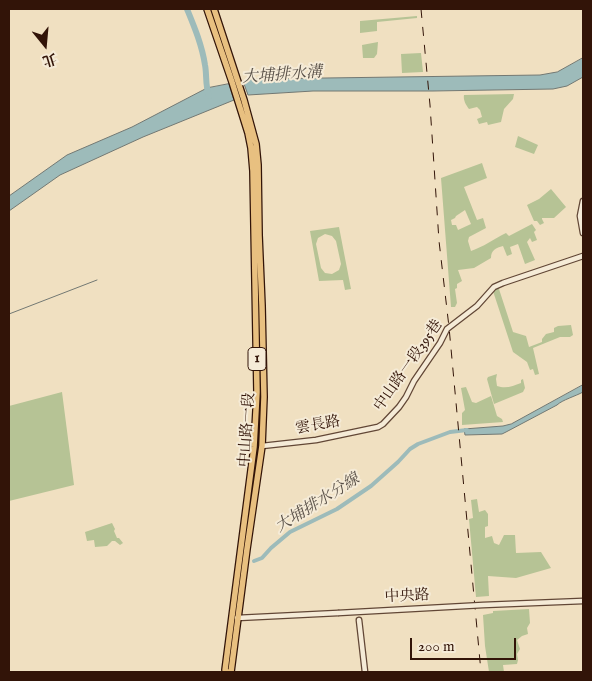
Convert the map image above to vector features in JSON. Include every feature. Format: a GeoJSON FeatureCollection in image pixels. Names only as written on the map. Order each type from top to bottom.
{"type":"FeatureCollection","features":[{"type":"Feature","properties":{"kind":"main road","name":"1"},"geometry":{"type":"LineString","coordinates":[[207,9],[235,81]]}},
{"type":"Feature","properties":{"kind":"main road","name":"1"},"geometry":{"type":"LineString","coordinates":[[214,9],[241,101]]}},
{"type":"Feature","properties":{"kind":"main road","name":"中山路一段"},"geometry":{"type":"LineString","coordinates":[[227,672],[225,670],[262,446],[263,368],[258,154],[254,134],[241,101]]}},
{"type":"Feature","properties":{"kind":"main road","name":"中山路一段"},"geometry":{"type":"LineString","coordinates":[[231,672],[235,618],[254,447],[257,392],[253,170],[241,101]]}},
{"type":"Feature","properties":{"kind":"street"},"geometry":{"type":"LineString","coordinates":[[583,201],[580,216],[583,233]]}},
{"type":"Feature","properties":{"kind":"street","name":"中山路一段395巷"},"geometry":{"type":"LineString","coordinates":[[378,427],[387,420],[406,397],[447,329],[476,306],[494,288],[503,283],[583,256]]}},
{"type":"Feature","properties":{"kind":"street","name":"雲長路"},"geometry":{"type":"LineString","coordinates":[[262,446],[316,440],[378,427]]}},
{"type":"Feature","properties":{"kind":"street","name":"中央路"},"geometry":{"type":"LineString","coordinates":[[235,618],[583,601]]}},
{"type":"Feature","properties":{"kind":"street"},"geometry":{"type":"LineString","coordinates":[[359,620],[365,672]]}},
{"type":"Feature","properties":{"kind":"green space"},"geometry":{"type":"Polygon","coordinates":[[[417,16],[417,18],[377,22],[377,31],[360,33],[360,21],[417,16]]]}},
{"type":"Feature","properties":{"kind":"green space"},"geometry":{"type":"Polygon","coordinates":[[[378,42],[377,54],[374,58],[363,58],[362,45],[378,42]]]}},
{"type":"Feature","properties":{"kind":"green space"},"geometry":{"type":"Polygon","coordinates":[[[421,53],[423,72],[402,73],[401,54],[421,53]]]}},
{"type":"Feature","properties":{"kind":"green space"},"geometry":{"type":"Polygon","coordinates":[[[514,94],[513,99],[504,109],[501,122],[488,125],[487,122],[479,124],[477,119],[482,117],[480,110],[477,107],[469,109],[464,99],[464,95],[514,94]]]}},
{"type":"Feature","properties":{"kind":"green space"},"geometry":{"type":"Polygon","coordinates":[[[518,136],[538,145],[534,154],[515,147],[518,136]]]}},
{"type":"Feature","properties":{"kind":"green space"},"geometry":{"type":"Polygon","coordinates":[[[482,163],[487,178],[464,187],[477,220],[483,218],[486,228],[469,237],[468,241],[471,251],[506,233],[509,236],[532,224],[536,230],[534,232],[537,240],[532,242],[530,238],[527,242],[535,260],[525,264],[518,244],[510,247],[512,254],[507,256],[503,246],[494,250],[491,258],[474,268],[458,270],[462,281],[457,284],[455,289],[457,303],[455,307],[451,307],[441,178],[482,163]],[[465,210],[451,220],[452,225],[456,225],[458,230],[471,224],[465,210]]]}},
{"type":"Feature","properties":{"kind":"green space"},"geometry":{"type":"Polygon","coordinates":[[[551,189],[566,207],[554,218],[542,218],[544,223],[540,225],[537,221],[534,221],[527,205],[539,199],[551,189]]]}},
{"type":"Feature","properties":{"kind":"green space"},"geometry":{"type":"Polygon","coordinates":[[[339,227],[351,289],[345,290],[343,280],[319,281],[310,231],[339,227]],[[325,234],[318,238],[316,244],[321,268],[325,273],[332,274],[339,270],[341,264],[336,241],[332,236],[325,234]]]}},
{"type":"Feature","properties":{"kind":"green space"},"geometry":{"type":"Polygon","coordinates":[[[498,286],[513,332],[526,336],[529,347],[542,342],[546,334],[554,332],[554,328],[571,325],[573,335],[570,337],[560,337],[533,348],[539,374],[535,375],[533,369],[530,370],[527,362],[513,352],[492,288],[498,286]]]}},
{"type":"Feature","properties":{"kind":"green space"},"geometry":{"type":"Polygon","coordinates":[[[497,374],[497,386],[500,387],[521,383],[523,379],[525,388],[523,392],[494,404],[487,379],[497,374]]]}},
{"type":"Feature","properties":{"kind":"green space"},"geometry":{"type":"Polygon","coordinates":[[[466,387],[472,402],[476,403],[491,396],[497,416],[503,422],[462,425],[462,413],[465,410],[461,388],[466,387]]]}},
{"type":"Feature","properties":{"kind":"green space"},"geometry":{"type":"Polygon","coordinates":[[[62,392],[74,485],[9,501],[9,406],[62,392]]]}},
{"type":"Feature","properties":{"kind":"green space"},"geometry":{"type":"Polygon","coordinates":[[[477,499],[479,512],[485,510],[488,514],[485,538],[492,536],[494,543],[499,545],[504,535],[515,535],[516,553],[541,552],[551,568],[516,578],[488,576],[489,596],[476,597],[469,519],[473,518],[471,500],[477,499]]]}},
{"type":"Feature","properties":{"kind":"green space"},"geometry":{"type":"Polygon","coordinates":[[[112,523],[117,538],[123,543],[120,545],[112,541],[107,546],[95,547],[94,540],[87,541],[85,532],[112,523]]]}},
{"type":"Feature","properties":{"kind":"green space"},"geometry":{"type":"Polygon","coordinates":[[[529,609],[530,623],[527,628],[528,634],[517,640],[520,649],[517,654],[517,664],[503,665],[504,672],[489,672],[483,615],[493,613],[493,611],[529,609]]]}},
{"type":"Feature","properties":{"kind":"water"},"geometry":{"type":"Polygon","coordinates":[[[583,58],[583,77],[567,86],[553,89],[313,91],[248,95],[243,81],[254,79],[540,75],[557,72],[583,58]]]}},
{"type":"Feature","properties":{"kind":"water"},"geometry":{"type":"Polygon","coordinates":[[[229,84],[234,100],[143,137],[60,175],[9,211],[9,196],[67,155],[132,127],[207,88],[229,84]]]}},
{"type":"Feature","properties":{"kind":"water"},"geometry":{"type":"Polygon","coordinates":[[[583,385],[583,392],[562,401],[502,434],[465,435],[464,429],[511,424],[583,385]]]}},
{"type":"Feature","properties":{"kind":"waterway"},"geometry":{"type":"LineString","coordinates":[[187,9],[202,50],[209,96]]}},
{"type":"Feature","properties":{"kind":"waterway"},"geometry":{"type":"LineString","coordinates":[[9,314],[97,280]]}},
{"type":"Feature","properties":{"kind":"waterway","name":"大埔排水分線"},"geometry":{"type":"LineString","coordinates":[[254,561],[262,558],[290,532],[337,509],[371,486],[410,449],[418,444],[450,432],[467,430]]}},
{"type":"Feature","properties":{"kind":"railway"},"geometry":{"type":"LineString","coordinates":[[421,9],[430,105],[439,241],[449,327],[481,672]]}},
{"type":"Feature","properties":{"kind":"water label","name":"大埔排水溝"},"geometry":{"type":"Point","coordinates":[282,76]}}]}
